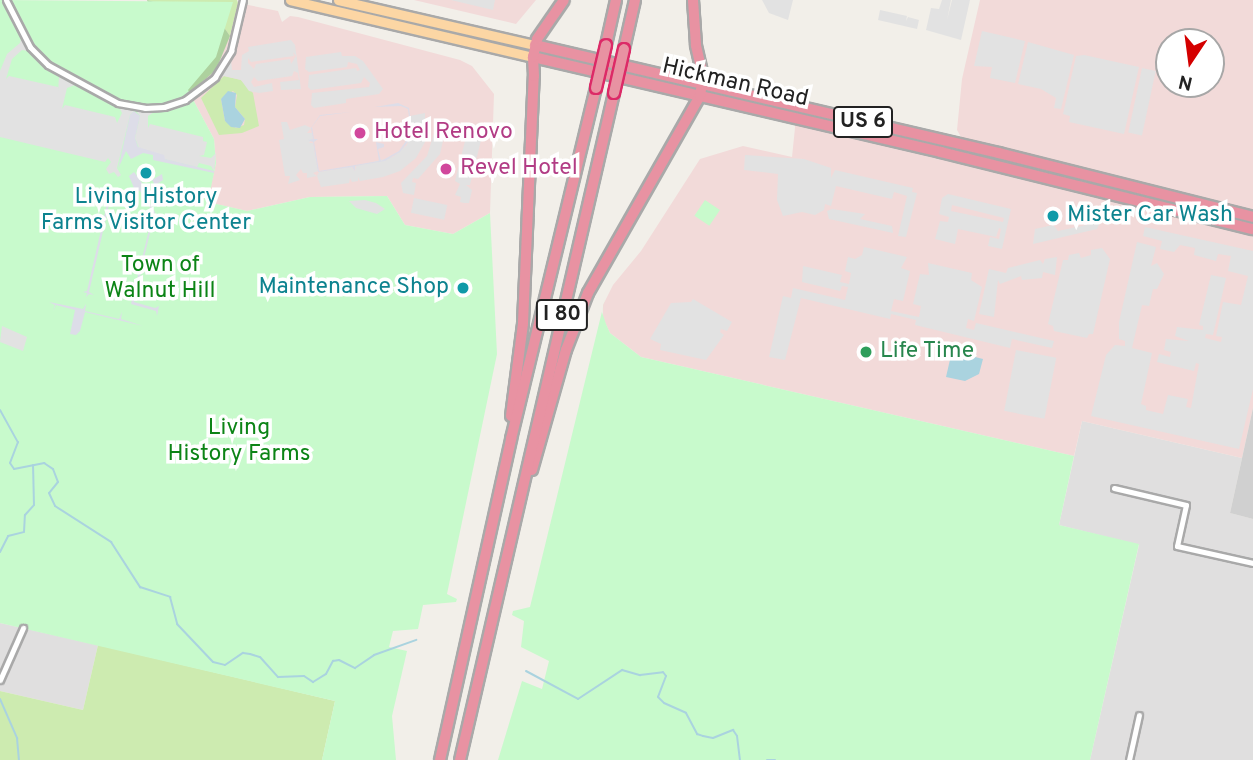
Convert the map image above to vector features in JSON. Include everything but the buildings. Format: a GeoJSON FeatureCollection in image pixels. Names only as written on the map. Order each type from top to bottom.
{"type":"FeatureCollection","features":[{"type":"Feature","properties":{"kind":"highway"},"geometry":{"type":"LineString","coordinates":[[511,439],[511,416],[523,324],[533,57],[535,45],[564,0]]}},
{"type":"Feature","properties":{"kind":"highway","name":"I 80"},"geometry":{"type":"LineString","coordinates":[[440,760],[511,439],[616,0]]}},
{"type":"Feature","properties":{"kind":"highway","name":"I 80"},"geometry":{"type":"LineString","coordinates":[[460,760],[635,0]]}},
{"type":"Feature","properties":{"kind":"highway"},"geometry":{"type":"LineString","coordinates":[[510,537],[566,350],[588,293],[700,96],[702,84],[693,0]]}},
{"type":"Feature","properties":{"kind":"highway","name":"Hickman Road"},"geometry":{"type":"LineString","coordinates":[[535,45],[1253,217]]}},
{"type":"Feature","properties":{"kind":"highway","name":"Hickman Road"},"geometry":{"type":"LineString","coordinates":[[533,57],[1058,180],[1253,229]]}},
{"type":"Feature","properties":{"kind":"highway"},"geometry":{"type":"LineString","coordinates":[[1058,180],[1066,178],[1124,192],[1134,187]]}},
{"type":"Feature","properties":{"kind":"highway"},"geometry":{"type":"LineString","coordinates":[[1132,200],[1141,197],[1180,207],[1213,208]]}},
{"type":"Feature","properties":{"kind":"main road","name":"Hickman Road"},"geometry":{"type":"LineString","coordinates":[[290,0],[533,57]]}},
{"type":"Feature","properties":{"kind":"main road","name":"Hickman Road"},"geometry":{"type":"LineString","coordinates":[[338,0],[535,45]]}},
{"type":"Feature","properties":{"kind":"street"},"geometry":{"type":"LineString","coordinates":[[6,0],[30,47],[48,65],[117,103],[145,108],[168,106],[188,99],[215,77],[231,51],[243,0]]}},
{"type":"Feature","properties":{"kind":"street"},"geometry":{"type":"LineString","coordinates":[[1114,488],[1186,505],[1177,546],[1253,563]]}},
{"type":"Feature","properties":{"kind":"street"},"geometry":{"type":"LineString","coordinates":[[0,680],[23,628]]}},
{"type":"Feature","properties":{"kind":"street"},"geometry":{"type":"LineString","coordinates":[[1129,760],[1139,715]]}},
{"type":"Feature","properties":{"kind":"shaded area"},"geometry":{"type":"Polygon","coordinates":[[[414,0],[536,0],[516,24],[414,0]]]}},
{"type":"Feature","properties":{"kind":"shaded area"},"geometry":{"type":"Polygon","coordinates":[[[451,0],[495,0],[493,10],[451,0]]]}},
{"type":"Feature","properties":{"kind":"shaded area"},"geometry":{"type":"Polygon","coordinates":[[[762,0],[793,0],[788,20],[769,13],[762,0]]]}},
{"type":"Feature","properties":{"kind":"shaded area"},"geometry":{"type":"Polygon","coordinates":[[[942,0],[951,0],[947,20],[952,0],[970,0],[961,40],[926,30],[931,8],[939,9],[942,0]]]}},
{"type":"Feature","properties":{"kind":"shaded area"},"geometry":{"type":"Polygon","coordinates":[[[980,0],[1253,0],[1253,211],[961,137],[957,130],[962,79],[980,0]]]}},
{"type":"Feature","properties":{"kind":"shaded area"},"geometry":{"type":"Polygon","coordinates":[[[233,2],[278,11],[282,22],[290,16],[298,17],[460,60],[472,66],[494,94],[490,213],[453,234],[405,225],[387,196],[310,197],[247,211],[207,202],[216,163],[214,139],[188,90],[233,2]]]}},
{"type":"Feature","properties":{"kind":"shaded area"},"geometry":{"type":"Polygon","coordinates":[[[880,10],[907,16],[906,21],[908,17],[919,20],[917,29],[878,20],[880,10]]]}},
{"type":"Feature","properties":{"kind":"shaded area"},"geometry":{"type":"Polygon","coordinates":[[[982,31],[1025,41],[1015,83],[990,78],[992,67],[974,66],[982,31]]]}},
{"type":"Feature","properties":{"kind":"shaded area"},"geometry":{"type":"Polygon","coordinates":[[[21,38],[29,51],[22,50],[12,59],[6,79],[9,76],[58,87],[58,91],[59,77],[75,85],[67,88],[62,109],[65,105],[115,117],[117,123],[122,113],[119,107],[134,111],[130,115],[117,168],[121,175],[118,177],[114,172],[109,174],[106,169],[111,162],[108,158],[105,162],[0,137],[0,71],[7,54],[20,43],[21,38]]]}},
{"type":"Feature","properties":{"kind":"shaded area"},"geometry":{"type":"Polygon","coordinates":[[[291,40],[295,45],[301,89],[281,90],[280,82],[299,80],[298,73],[294,71],[292,76],[258,81],[254,77],[251,82],[254,87],[272,83],[273,91],[259,93],[249,91],[241,80],[224,76],[219,78],[231,60],[232,70],[241,70],[242,55],[249,51],[248,47],[291,40]],[[293,52],[294,56],[251,62],[248,58],[248,63],[254,69],[256,64],[290,59],[291,64],[296,56],[293,52]]]}},
{"type":"Feature","properties":{"kind":"shaded area"},"geometry":{"type":"Polygon","coordinates":[[[1028,42],[1074,55],[1061,109],[1054,108],[1056,98],[1041,89],[1018,84],[1028,42]]]}},
{"type":"Feature","properties":{"kind":"shaded area"},"geometry":{"type":"Polygon","coordinates":[[[341,52],[342,56],[355,56],[363,61],[383,89],[379,94],[314,108],[311,105],[312,93],[369,87],[370,83],[364,77],[361,83],[311,90],[308,87],[309,75],[356,68],[357,71],[360,70],[357,64],[348,62],[347,67],[309,72],[305,69],[306,57],[341,52]]]}},
{"type":"Feature","properties":{"kind":"shaded area"},"geometry":{"type":"Polygon","coordinates":[[[1084,55],[1139,67],[1124,134],[1069,122],[1070,116],[1063,114],[1076,56],[1084,55]]]}},
{"type":"Feature","properties":{"kind":"shaded area"},"geometry":{"type":"Polygon","coordinates":[[[1142,68],[1155,71],[1155,74],[1142,135],[1128,133],[1142,68]]]}},
{"type":"Feature","properties":{"kind":"shaded area"},"geometry":{"type":"Polygon","coordinates":[[[398,103],[409,108],[411,124],[416,126],[411,127],[410,139],[400,152],[385,161],[355,166],[355,171],[352,167],[318,172],[313,142],[308,140],[313,139],[311,128],[320,115],[351,112],[320,116],[312,127],[314,139],[318,139],[314,142],[319,171],[379,161],[376,142],[384,144],[384,147],[378,149],[381,161],[399,151],[410,135],[410,127],[407,125],[410,125],[408,109],[401,106],[375,107],[398,103]]]}},
{"type":"Feature","properties":{"kind":"shaded area"},"geometry":{"type":"Polygon","coordinates":[[[134,111],[140,116],[135,138],[138,147],[164,155],[165,159],[214,173],[153,160],[153,155],[143,153],[131,159],[126,151],[118,169],[130,115],[134,111]]]}},
{"type":"Feature","properties":{"kind":"shaded area"},"geometry":{"type":"Polygon","coordinates":[[[137,112],[154,112],[148,116],[148,128],[150,124],[203,137],[203,141],[207,142],[204,155],[199,156],[211,158],[216,153],[214,171],[211,166],[199,163],[197,167],[164,159],[139,148],[135,138],[140,116],[137,112]]]}},
{"type":"Feature","properties":{"kind":"shaded area"},"geometry":{"type":"Polygon","coordinates":[[[425,113],[425,142],[416,158],[400,171],[360,181],[358,177],[358,181],[352,182],[350,178],[349,183],[321,187],[317,176],[319,172],[351,167],[355,171],[356,166],[393,157],[407,145],[411,128],[415,127],[410,116],[425,113]]]}},
{"type":"Feature","properties":{"kind":"shaded area"},"geometry":{"type":"Polygon","coordinates":[[[796,118],[1253,229],[1253,408],[1242,458],[1082,421],[1074,456],[641,357],[610,333],[603,318],[603,305],[613,285],[641,251],[700,159],[743,146],[792,157],[796,118]]]}},
{"type":"Feature","properties":{"kind":"shaded area"},"geometry":{"type":"Polygon","coordinates":[[[281,122],[287,122],[290,130],[305,125],[311,128],[307,133],[312,133],[313,138],[309,143],[313,143],[318,171],[313,173],[317,176],[307,178],[307,173],[303,173],[301,169],[296,175],[300,180],[288,184],[290,176],[285,176],[279,140],[284,139],[281,122]]]}},
{"type":"Feature","properties":{"kind":"shaded area"},"geometry":{"type":"Polygon","coordinates":[[[435,130],[445,132],[440,154],[418,179],[413,178],[412,182],[416,183],[414,195],[403,193],[401,183],[427,156],[435,130]]]}},
{"type":"Feature","properties":{"kind":"shaded area"},"geometry":{"type":"Polygon","coordinates":[[[466,137],[481,140],[470,185],[466,185],[472,190],[469,203],[460,202],[461,197],[455,195],[460,184],[455,181],[466,137]]]}},
{"type":"Feature","properties":{"kind":"shaded area"},"geometry":{"type":"Polygon","coordinates":[[[745,155],[804,159],[831,168],[831,178],[835,170],[913,188],[912,192],[917,193],[906,237],[898,236],[907,196],[894,192],[892,199],[836,186],[831,206],[825,204],[824,210],[815,215],[802,212],[783,216],[777,200],[778,174],[744,170],[745,155]]]}},
{"type":"Feature","properties":{"kind":"shaded area"},"geometry":{"type":"Polygon","coordinates":[[[134,172],[145,187],[142,190],[147,199],[159,192],[152,180],[162,174],[163,180],[157,184],[169,195],[164,198],[160,194],[148,201],[155,212],[143,262],[150,265],[143,265],[134,302],[155,308],[159,306],[157,316],[156,311],[131,304],[153,213],[140,191],[133,190],[109,205],[89,292],[94,295],[89,294],[86,297],[87,293],[83,292],[87,291],[107,204],[134,188],[129,176],[134,172]]]}},
{"type":"Feature","properties":{"kind":"shaded area"},"geometry":{"type":"Polygon","coordinates":[[[948,194],[1011,209],[1002,249],[988,246],[990,237],[999,239],[999,228],[996,237],[958,229],[955,244],[935,239],[940,221],[948,222],[949,217],[939,214],[942,198],[948,194]],[[952,205],[951,211],[1003,222],[1004,218],[952,205]]]}},
{"type":"Feature","properties":{"kind":"shaded area"},"geometry":{"type":"Polygon","coordinates":[[[414,198],[447,205],[444,220],[411,213],[414,198]]]}},
{"type":"Feature","properties":{"kind":"shaded area"},"geometry":{"type":"Polygon","coordinates":[[[365,200],[385,209],[377,214],[356,208],[349,201],[365,200]]]}},
{"type":"Feature","properties":{"kind":"shaded area"},"geometry":{"type":"Polygon","coordinates":[[[832,209],[865,214],[860,219],[892,226],[893,233],[829,219],[827,211],[832,209]]]}},
{"type":"Feature","properties":{"kind":"shaded area"},"geometry":{"type":"Polygon","coordinates":[[[1100,222],[1097,229],[1033,244],[1035,229],[1053,225],[1058,231],[1100,222]]]}},
{"type":"Feature","properties":{"kind":"shaded area"},"geometry":{"type":"Polygon","coordinates":[[[1145,227],[1253,251],[1253,389],[1239,449],[1091,416],[1106,355],[1115,345],[1125,346],[1125,341],[1119,339],[1119,322],[1137,242],[1156,247],[1151,266],[1157,263],[1164,274],[1157,289],[1153,289],[1149,306],[1142,305],[1132,348],[1152,353],[1141,404],[1146,406],[1146,410],[1163,414],[1168,395],[1188,399],[1186,407],[1191,408],[1199,364],[1196,363],[1194,371],[1157,362],[1159,354],[1170,357],[1171,352],[1164,350],[1166,339],[1189,341],[1175,336],[1177,327],[1203,330],[1203,326],[1199,325],[1211,275],[1226,278],[1213,335],[1206,334],[1205,338],[1221,342],[1222,337],[1216,336],[1223,302],[1241,305],[1248,276],[1228,271],[1231,256],[1218,254],[1216,261],[1194,255],[1195,248],[1180,245],[1174,252],[1160,249],[1162,241],[1143,236],[1145,227]]]}},
{"type":"Feature","properties":{"kind":"shaded area"},"geometry":{"type":"Polygon","coordinates":[[[864,247],[907,257],[901,268],[910,271],[903,301],[894,299],[891,311],[919,317],[921,306],[913,304],[920,274],[929,275],[928,263],[972,273],[971,280],[982,287],[974,321],[968,319],[966,328],[974,330],[976,323],[1054,341],[1052,348],[1012,339],[1010,348],[915,325],[916,320],[891,314],[890,319],[801,298],[785,360],[769,357],[783,296],[791,298],[793,288],[845,300],[848,287],[842,286],[840,291],[802,282],[803,266],[842,275],[840,282],[849,284],[851,273],[845,271],[848,257],[855,259],[862,255],[864,247]]]}},
{"type":"Feature","properties":{"kind":"shaded area"},"geometry":{"type":"Polygon","coordinates":[[[1102,248],[1110,259],[1093,334],[1089,334],[1087,338],[1054,331],[1053,326],[1048,324],[1063,260],[1068,260],[1069,255],[1079,253],[1081,258],[1091,255],[1091,250],[1102,248]]]}},
{"type":"Feature","properties":{"kind":"shaded area"},"geometry":{"type":"Polygon","coordinates":[[[1057,257],[1055,275],[1043,272],[1042,278],[1022,280],[1021,276],[1000,284],[998,280],[994,317],[979,314],[989,269],[1006,273],[1008,268],[1040,260],[1043,264],[1045,259],[1057,257]]]}},
{"type":"Feature","properties":{"kind":"shaded area"},"geometry":{"type":"Polygon","coordinates":[[[693,299],[732,322],[727,331],[721,329],[720,332],[724,335],[706,360],[660,350],[661,344],[650,339],[671,303],[691,302],[693,299]]]}},
{"type":"Feature","properties":{"kind":"shaded area"},"geometry":{"type":"Polygon","coordinates":[[[49,302],[83,309],[86,304],[85,311],[119,319],[122,312],[121,319],[143,326],[85,312],[80,331],[76,335],[70,334],[75,310],[56,305],[53,311],[55,305],[49,302]]]}},
{"type":"Feature","properties":{"kind":"shaded area"},"geometry":{"type":"Polygon","coordinates":[[[2,326],[27,337],[23,351],[0,342],[2,326]]]}},
{"type":"Feature","properties":{"kind":"shaded area"},"geometry":{"type":"Polygon","coordinates":[[[1016,350],[1056,358],[1044,419],[1004,411],[1016,350]]]}},
{"type":"Feature","properties":{"kind":"shaded area"},"geometry":{"type":"Polygon","coordinates":[[[1253,408],[1253,519],[1230,513],[1253,408]]]}},
{"type":"Feature","properties":{"kind":"shaded area"},"geometry":{"type":"Polygon","coordinates":[[[1082,421],[1242,458],[1230,513],[1253,519],[1253,760],[1090,760],[1139,545],[1059,525],[1082,421]]]}},
{"type":"Feature","properties":{"kind":"shaded area"},"geometry":{"type":"Polygon","coordinates":[[[0,623],[98,645],[83,710],[0,691],[0,623]]]}},
{"type":"Feature","properties":{"kind":"green space","name":"Living History Farms"},"geometry":{"type":"Polygon","coordinates":[[[0,0],[233,2],[216,57],[188,90],[214,139],[216,163],[208,202],[247,211],[310,197],[387,196],[405,225],[453,234],[490,213],[497,354],[447,594],[457,599],[456,602],[423,605],[418,629],[393,631],[389,647],[407,651],[392,716],[396,760],[322,760],[335,701],[0,623],[0,0]]]}},
{"type":"Feature","properties":{"kind":"green space"},"geometry":{"type":"Polygon","coordinates":[[[147,0],[237,0],[238,3],[230,36],[218,19],[147,0]]]}},
{"type":"Feature","properties":{"kind":"green space"},"geometry":{"type":"Polygon","coordinates":[[[147,0],[218,19],[230,36],[216,70],[187,95],[147,0]]]}},
{"type":"Feature","properties":{"kind":"green space"},"geometry":{"type":"Polygon","coordinates":[[[224,76],[241,80],[253,93],[259,126],[242,133],[219,135],[201,98],[224,76]],[[233,91],[221,99],[225,121],[236,128],[244,125],[245,119],[235,107],[237,95],[233,91]]]}},
{"type":"Feature","properties":{"kind":"green space"},"geometry":{"type":"Polygon","coordinates":[[[705,200],[720,210],[709,226],[694,216],[705,200]]]}},
{"type":"Feature","properties":{"kind":"green space"},"geometry":{"type":"Polygon","coordinates":[[[606,295],[602,312],[610,333],[641,357],[1074,456],[1059,525],[1139,544],[1090,760],[498,760],[522,681],[542,689],[549,661],[521,647],[524,621],[512,615],[513,611],[530,607],[606,295]]]}},
{"type":"Feature","properties":{"kind":"green space"},"geometry":{"type":"Polygon","coordinates":[[[98,645],[335,701],[322,760],[0,760],[0,691],[83,710],[98,645]]]}},
{"type":"Feature","properties":{"kind":"water"},"geometry":{"type":"Polygon","coordinates":[[[228,91],[236,93],[235,107],[245,119],[240,128],[231,127],[225,121],[221,99],[228,91]]]}},
{"type":"Feature","properties":{"kind":"water"},"geometry":{"type":"Polygon","coordinates":[[[952,351],[983,359],[979,374],[965,381],[946,377],[952,351]]]}},
{"type":"Feature","properties":{"kind":"waterway"},"geometry":{"type":"LineString","coordinates":[[0,410],[18,442],[10,463],[14,469],[44,463],[53,469],[58,482],[49,493],[55,506],[111,542],[140,587],[170,597],[177,624],[213,662],[225,665],[243,653],[250,654],[260,657],[278,677],[304,676],[313,682],[326,674],[333,661],[339,660],[355,668],[374,655],[416,640]]}},
{"type":"Feature","properties":{"kind":"waterway"},"geometry":{"type":"LineString","coordinates":[[0,552],[8,536],[24,532],[25,515],[34,505],[33,465]]}},
{"type":"Feature","properties":{"kind":"waterway"},"geometry":{"type":"LineString","coordinates":[[526,671],[578,699],[622,670],[640,675],[663,672],[666,676],[658,697],[664,703],[686,713],[697,734],[713,738],[733,730],[737,736],[740,760]]}},
{"type":"Feature","properties":{"kind":"waterway"},"geometry":{"type":"LineString","coordinates":[[0,699],[17,738],[19,760]]}},
{"type":"Feature","properties":{"kind":"waterway"},"geometry":{"type":"LineString","coordinates":[[767,760],[775,760]]}},
{"type":"Feature","properties":{"kind":"place","name":"Hotel Renovo"},"geometry":{"type":"Point","coordinates":[360,133]}},
{"type":"Feature","properties":{"kind":"place","name":"Revel Hotel"},"geometry":{"type":"Point","coordinates":[446,169]}},
{"type":"Feature","properties":{"kind":"place","name":"Living History Farms Visitor Center"},"geometry":{"type":"Point","coordinates":[146,173]}},
{"type":"Feature","properties":{"kind":"place","name":"Mister Car Wash"},"geometry":{"type":"Point","coordinates":[1053,216]}},
{"type":"Feature","properties":{"kind":"place","name":"Maintenance Shop"},"geometry":{"type":"Point","coordinates":[463,288]}},
{"type":"Feature","properties":{"kind":"place","name":"Life Time"},"geometry":{"type":"Point","coordinates":[866,352]}},
{"type":"Feature","properties":{"kind":"park label","name":"Town of Walnut Hill"},"geometry":{"type":"Point","coordinates":[160,279]}}]}
